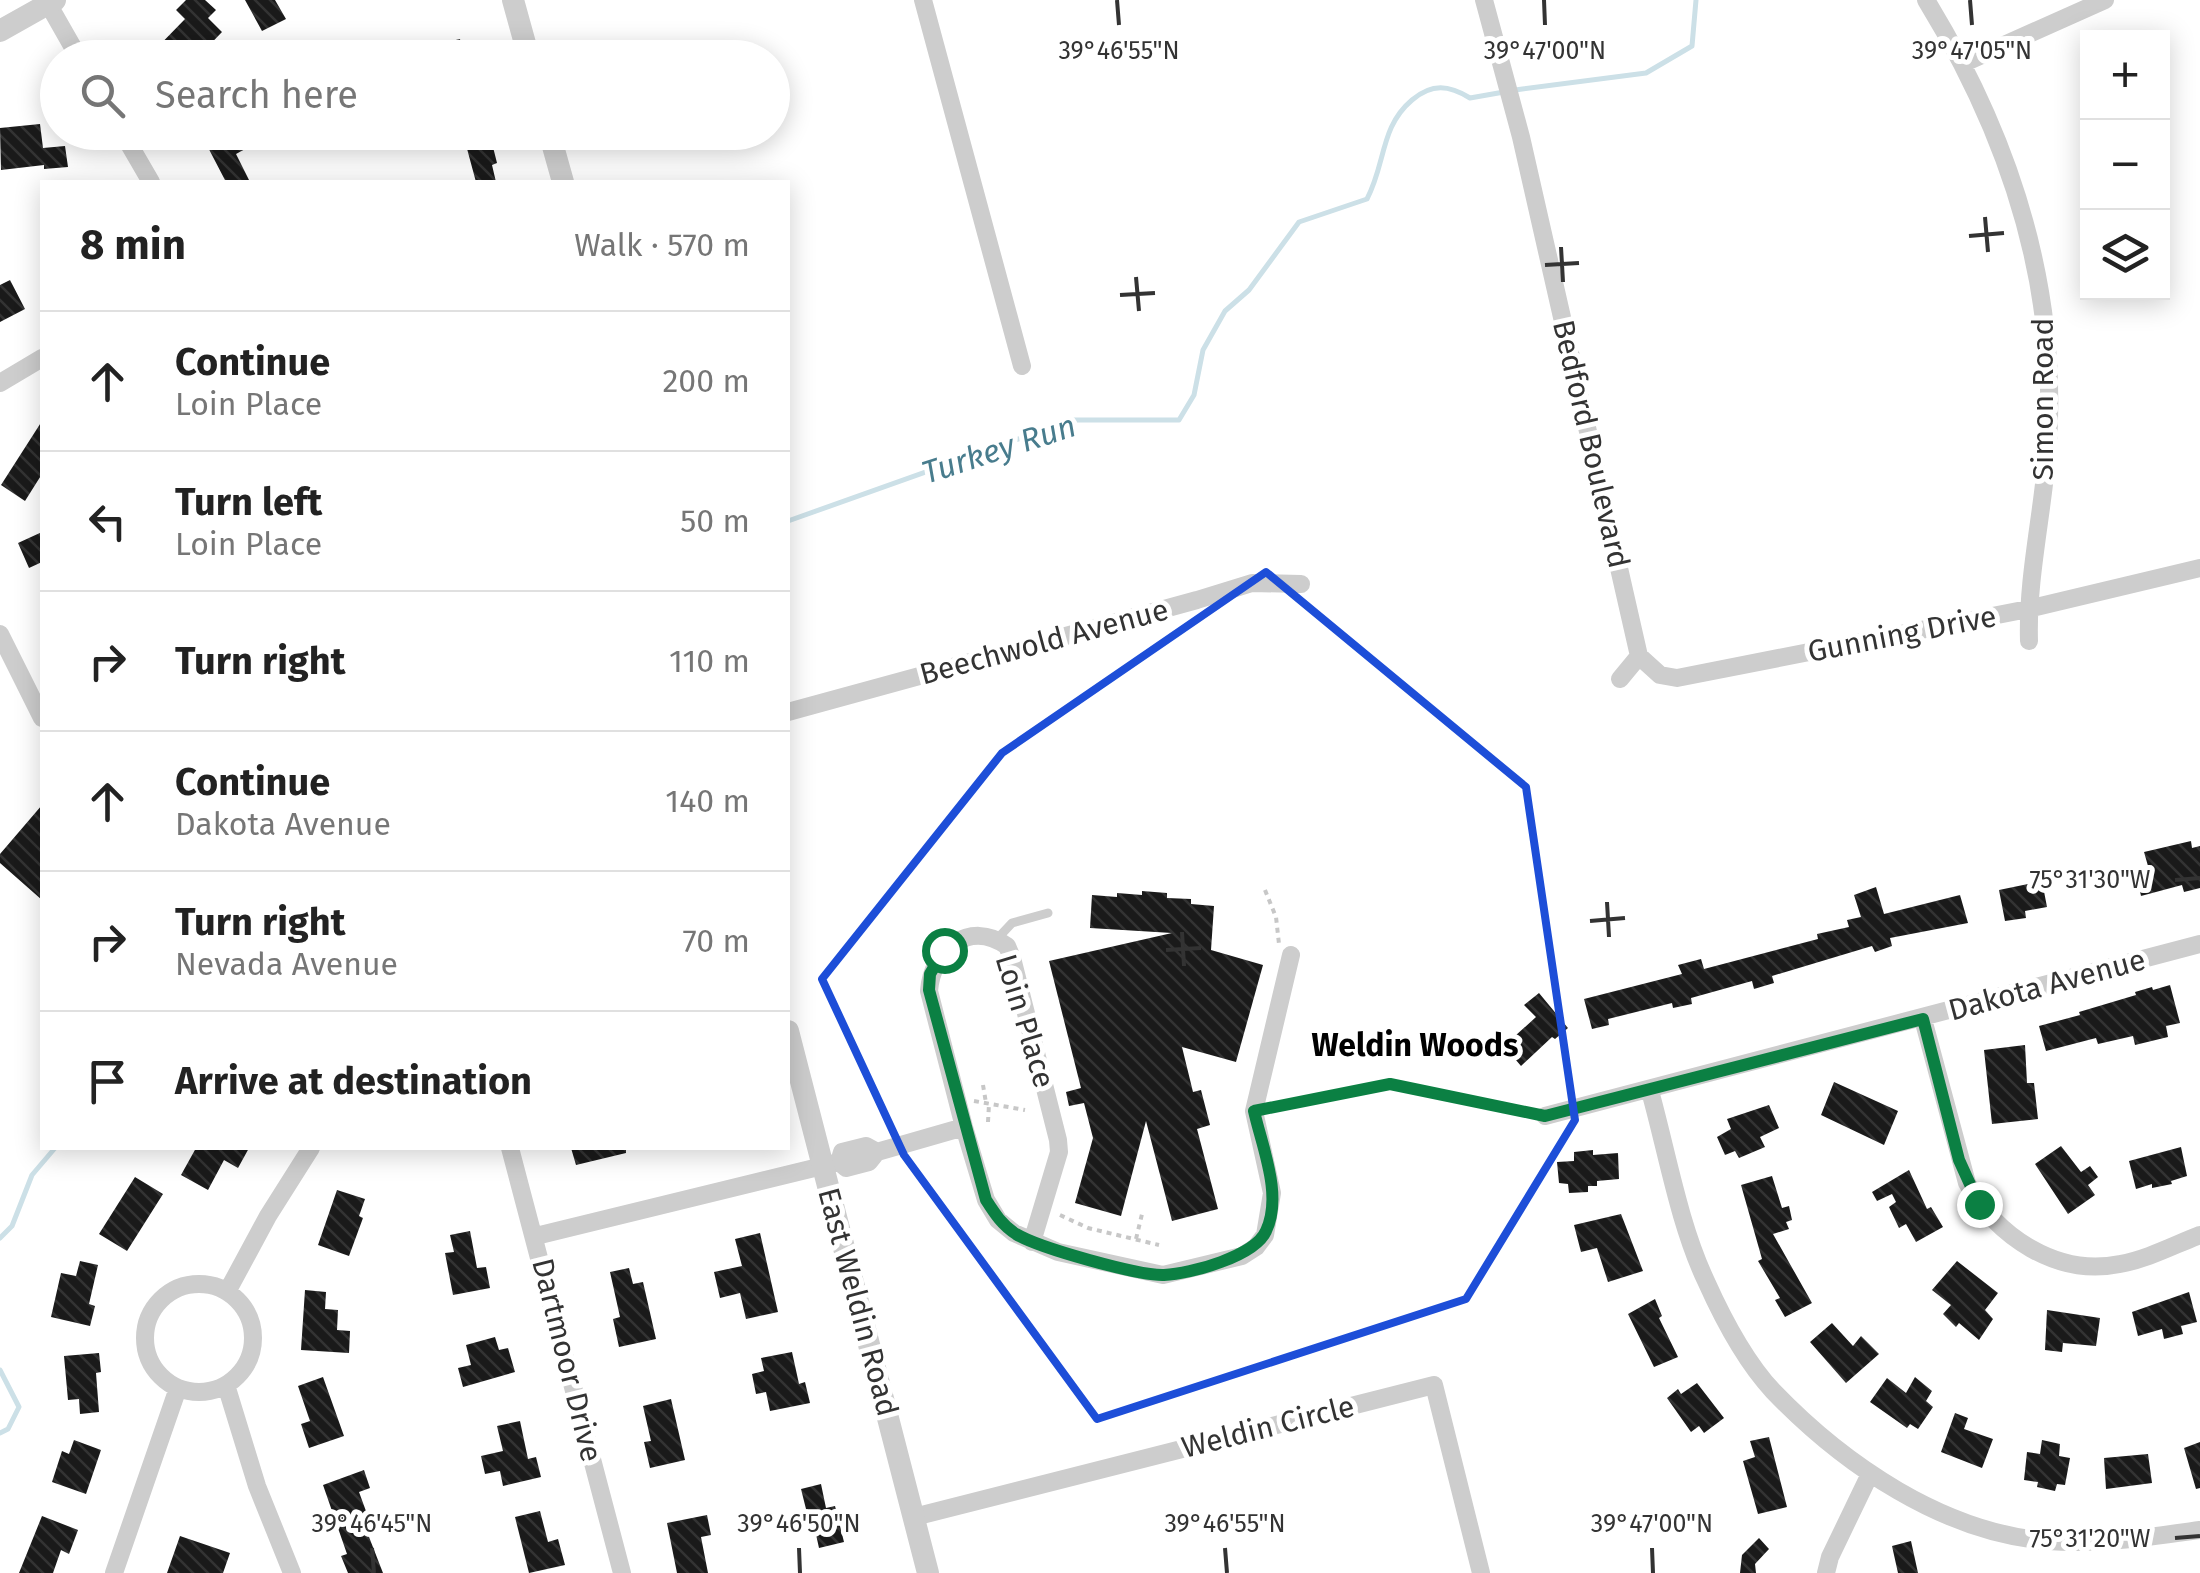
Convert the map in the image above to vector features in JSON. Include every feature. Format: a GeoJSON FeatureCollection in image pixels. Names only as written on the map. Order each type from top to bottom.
{"type":"FeatureCollection","features":[{"type":"Feature","properties":{"kind":"street"},"geometry":{"type":"LineString","coordinates":[[512,0],[523,40]]}},
{"type":"Feature","properties":{"kind":"street"},"geometry":{"type":"LineString","coordinates":[[924,0],[1022,366]]}},
{"type":"Feature","properties":{"kind":"street","name":"Bedford Boulevard"},"geometry":{"type":"LineString","coordinates":[[1484,0],[1514,110],[1639,656]]}},
{"type":"Feature","properties":{"kind":"street","name":"Simon Road"},"geometry":{"type":"LineString","coordinates":[[1926,0],[1964,63],[2014,186],[2044,312],[2048,441],[2042,517],[2028,609],[2029,641]]}},
{"type":"Feature","properties":{"kind":"street"},"geometry":{"type":"LineString","coordinates":[[1964,63],[2105,0]]}},
{"type":"Feature","properties":{"kind":"street"},"geometry":{"type":"LineString","coordinates":[[0,31],[50,1],[70,40]]}},
{"type":"Feature","properties":{"kind":"street"},"geometry":{"type":"LineString","coordinates":[[132,150],[150,180]]}},
{"type":"Feature","properties":{"kind":"street"},"geometry":{"type":"LineString","coordinates":[[554,150],[562,180]]}},
{"type":"Feature","properties":{"kind":"street"},"geometry":{"type":"LineString","coordinates":[[0,384],[40,359]]}},
{"type":"Feature","properties":{"kind":"street","name":"Gunning Drive"},"geometry":{"type":"LineString","coordinates":[[1639,656],[1660,676],[1677,678],[2028,609],[2200,568]]}},
{"type":"Feature","properties":{"kind":"street","name":"Beechwold Avenue"},"geometry":{"type":"LineString","coordinates":[[790,711],[1236,586],[1301,584]]}},
{"type":"Feature","properties":{"kind":"street"},"geometry":{"type":"LineString","coordinates":[[0,634],[40,714]]}},
{"type":"Feature","properties":{"kind":"street"},"geometry":{"type":"LineString","coordinates":[[1620,679],[1639,656]]}},
{"type":"Feature","properties":{"kind":"street","name":"Loin Place"},"geometry":{"type":"LineString","coordinates":[[1032,1242],[1058,1140],[1012,958],[1007,946],[984,936],[944,950],[930,974],[929,990],[964,1128],[986,1200],[998,1220],[1032,1242],[1058,1252],[1163,1275],[1242,1256],[1265,1235],[1272,1193],[1254,1111],[1285,952]]}},
{"type":"Feature","properties":{"kind":"street","name":"Dakota Avenue"},"geometry":{"type":"LineString","coordinates":[[1545,1116],[2200,944]]}},
{"type":"Feature","properties":{"kind":"street"},"geometry":{"type":"LineString","coordinates":[[1923,1019],[1968,1183],[1979,1204],[2012,1237],[2059,1261],[2093,1266],[2120,1264],[2200,1235]]}},
{"type":"Feature","properties":{"kind":"street","name":"East Weldin Road"},"geometry":{"type":"LineString","coordinates":[[790,1037],[831,1164],[928,1573]]}},
{"type":"Feature","properties":{"kind":"street"},"geometry":{"type":"LineString","coordinates":[[1650,1091],[1705,1280],[1744,1353],[1773,1390],[1869,1476],[1945,1513],[2004,1534],[2045,1541],[2086,1542],[2200,1530]]}},
{"type":"Feature","properties":{"kind":"street"},"geometry":{"type":"LineString","coordinates":[[536,1236],[831,1164],[842,1152],[866,1146],[877,1152],[964,1128]]}},
{"type":"Feature","properties":{"kind":"street"},"geometry":{"type":"LineString","coordinates":[[227,1292],[310,1150]]}},
{"type":"Feature","properties":{"kind":"street","name":"Dartmoor Drive"},"geometry":{"type":"LineString","coordinates":[[511,1150],[622,1573]]}},
{"type":"Feature","properties":{"kind":"street"},"geometry":{"type":"LineString","coordinates":[[190,1284],[203,1284],[227,1292],[245,1309],[253,1345],[244,1368],[226,1385],[198,1392],[178,1388],[159,1375],[144,1340],[150,1314],[166,1294],[190,1284]]}},
{"type":"Feature","properties":{"kind":"street"},"geometry":{"type":"LineString","coordinates":[[226,1385],[258,1486],[292,1573]]}},
{"type":"Feature","properties":{"kind":"street","name":"Weldin Circle"},"geometry":{"type":"LineString","coordinates":[[914,1517],[1434,1385],[1481,1573]]}},
{"type":"Feature","properties":{"kind":"street"},"geometry":{"type":"LineString","coordinates":[[114,1573],[178,1388]]}},
{"type":"Feature","properties":{"kind":"street"},"geometry":{"type":"LineString","coordinates":[[1826,1573],[1869,1476]]}},
{"type":"Feature","properties":{"kind":"lane"},"geometry":{"type":"LineString","coordinates":[[997,939],[1012,923],[1048,913]]}},
{"type":"Feature","properties":{"kind":"path"},"geometry":{"type":"LineString","coordinates":[[1265,890],[1285,952]]}},
{"type":"Feature","properties":{"kind":"path"},"geometry":{"type":"LineString","coordinates":[[1254,1111],[1390,1084],[1545,1116]]}},
{"type":"Feature","properties":{"kind":"path"},"geometry":{"type":"LineString","coordinates":[[983,1085],[988,1122]]}},
{"type":"Feature","properties":{"kind":"path"},"geometry":{"type":"LineString","coordinates":[[969,1100],[1025,1110]]}},
{"type":"Feature","properties":{"kind":"path"},"geometry":{"type":"LineString","coordinates":[[1132,1253],[1142,1214]]}},
{"type":"Feature","properties":{"kind":"highlighted area"},"geometry":{"type":"Polygon","coordinates":[[[1266,572],[1526,787],[1575,1120],[1466,1299],[1097,1419],[904,1155],[822,979],[1002,753],[1266,572]]]}},
{"type":"Feature","properties":{"kind":"building"},"geometry":{"type":"Polygon","coordinates":[[[186,0],[205,0],[216,10],[208,18],[222,32],[214,40],[165,40],[185,19],[176,10],[186,0]]]}},
{"type":"Feature","properties":{"kind":"building"},"geometry":{"type":"Polygon","coordinates":[[[245,0],[275,0],[286,19],[262,31],[245,0]]]}},
{"type":"Feature","properties":{"kind":"building"},"geometry":{"type":"Polygon","coordinates":[[[40,124],[40,150],[66,150],[68,167],[44,169],[44,165],[1,170],[0,128],[40,124]]]}},
{"type":"Feature","properties":{"kind":"building"},"geometry":{"type":"Polygon","coordinates":[[[209,150],[243,150],[236,154],[249,180],[225,180],[209,150]]]}},
{"type":"Feature","properties":{"kind":"building"},"geometry":{"type":"Polygon","coordinates":[[[467,150],[494,150],[496,180],[475,180],[467,150]]]}},
{"type":"Feature","properties":{"kind":"building"},"geometry":{"type":"Polygon","coordinates":[[[10,280],[25,309],[0,322],[0,285],[10,280]]]}},
{"type":"Feature","properties":{"kind":"building"},"geometry":{"type":"Polygon","coordinates":[[[40,424],[40,477],[25,501],[1,485],[40,424]]]}},
{"type":"Feature","properties":{"kind":"building"},"geometry":{"type":"Polygon","coordinates":[[[40,533],[40,563],[29,568],[18,543],[40,533]]]}},
{"type":"Feature","properties":{"kind":"building"},"geometry":{"type":"Polygon","coordinates":[[[40,807],[40,898],[0,863],[0,854],[40,807]]]}},
{"type":"Feature","properties":{"kind":"building"},"geometry":{"type":"Polygon","coordinates":[[[2191,841],[2192,848],[2200,846],[2200,888],[2184,892],[2182,885],[2141,896],[2135,869],[2148,866],[2144,852],[2191,841]]]}},
{"type":"Feature","properties":{"kind":"building"},"geometry":{"type":"Polygon","coordinates":[[[2042,881],[2047,907],[2025,911],[2026,918],[2005,921],[1999,890],[2042,881]]]}},
{"type":"Feature","properties":{"kind":"building"},"geometry":{"type":"Polygon","coordinates":[[[1876,887],[1884,914],[1960,895],[1968,923],[1890,938],[1892,946],[1875,952],[1872,946],[1772,976],[1774,983],[1754,989],[1752,981],[1691,998],[1692,1004],[1673,1008],[1672,1003],[1608,1019],[1609,1025],[1592,1029],[1584,999],[1682,974],[1678,965],[1701,959],[1704,969],[1818,939],[1817,934],[1849,927],[1847,920],[1861,917],[1854,895],[1876,887]]]}},
{"type":"Feature","properties":{"kind":"building"},"geometry":{"type":"Polygon","coordinates":[[[1142,891],[1167,893],[1167,898],[1191,899],[1191,904],[1214,906],[1211,950],[1263,965],[1236,1062],[1182,1047],[1193,1092],[1201,1090],[1210,1125],[1197,1129],[1218,1209],[1172,1221],[1146,1121],[1121,1216],[1075,1203],[1093,1138],[1084,1103],[1069,1106],[1066,1092],[1081,1088],[1049,961],[1172,933],[1090,928],[1092,895],[1142,895],[1142,891]]]}},
{"type":"Feature","properties":{"kind":"building"},"geometry":{"type":"Polygon","coordinates":[[[2170,985],[2180,1023],[2166,1026],[2168,1037],[2135,1045],[2133,1036],[2098,1044],[2096,1038],[2046,1051],[2039,1026],[2080,1015],[2079,1012],[2136,995],[2135,992],[2170,985]]]}},
{"type":"Feature","properties":{"kind":"building"},"geometry":{"type":"Polygon","coordinates":[[[1539,993],[1568,1028],[1555,1039],[1552,1037],[1521,1066],[1504,1046],[1536,1017],[1524,1005],[1539,993]]]}},
{"type":"Feature","properties":{"kind":"building"},"geometry":{"type":"Polygon","coordinates":[[[2025,1045],[2027,1083],[2034,1083],[2038,1119],[1992,1124],[1984,1050],[2025,1045]]]}},
{"type":"Feature","properties":{"kind":"building"},"geometry":{"type":"Polygon","coordinates":[[[1834,1082],[1898,1111],[1884,1145],[1821,1115],[1834,1082]]]}},
{"type":"Feature","properties":{"kind":"building"},"geometry":{"type":"Polygon","coordinates":[[[1769,1105],[1779,1128],[1760,1137],[1765,1147],[1739,1158],[1735,1151],[1725,1155],[1717,1137],[1731,1129],[1727,1119],[1769,1105]]]}},
{"type":"Feature","properties":{"kind":"building"},"geometry":{"type":"Polygon","coordinates":[[[2061,1146],[2081,1172],[2090,1166],[2098,1177],[2088,1185],[2095,1195],[2068,1214],[2035,1164],[2061,1146]]]}},
{"type":"Feature","properties":{"kind":"building"},"geometry":{"type":"Polygon","coordinates":[[[2181,1147],[2187,1176],[2171,1181],[2172,1184],[2136,1189],[2129,1161],[2181,1147]]]}},
{"type":"Feature","properties":{"kind":"building"},"geometry":{"type":"Polygon","coordinates":[[[195,1150],[248,1150],[238,1168],[224,1160],[208,1190],[181,1175],[195,1150]]]}},
{"type":"Feature","properties":{"kind":"building"},"geometry":{"type":"Polygon","coordinates":[[[572,1150],[626,1150],[626,1153],[576,1165],[572,1150]]]}},
{"type":"Feature","properties":{"kind":"building"},"geometry":{"type":"Polygon","coordinates":[[[1593,1150],[1593,1155],[1618,1153],[1619,1179],[1597,1181],[1597,1186],[1588,1186],[1588,1192],[1569,1193],[1568,1184],[1559,1183],[1557,1162],[1574,1161],[1574,1152],[1593,1150]]]}},
{"type":"Feature","properties":{"kind":"building"},"geometry":{"type":"Polygon","coordinates":[[[1909,1170],[1927,1209],[1931,1207],[1943,1227],[1916,1242],[1906,1224],[1899,1228],[1889,1207],[1896,1202],[1892,1194],[1877,1201],[1872,1192],[1909,1170]]]}},
{"type":"Feature","properties":{"kind":"building"},"geometry":{"type":"Polygon","coordinates":[[[1772,1176],[1782,1208],[1789,1206],[1792,1220],[1786,1222],[1789,1229],[1773,1234],[1812,1303],[1785,1317],[1775,1300],[1780,1298],[1758,1261],[1762,1259],[1741,1185],[1772,1176]]]}},
{"type":"Feature","properties":{"kind":"building"},"geometry":{"type":"Polygon","coordinates":[[[135,1177],[163,1194],[127,1251],[99,1234],[135,1177]]]}},
{"type":"Feature","properties":{"kind":"building"},"geometry":{"type":"Polygon","coordinates":[[[337,1190],[365,1199],[359,1216],[363,1218],[349,1256],[318,1245],[337,1190]]]}},
{"type":"Feature","properties":{"kind":"building"},"geometry":{"type":"Polygon","coordinates":[[[1621,1214],[1643,1271],[1608,1282],[1597,1248],[1581,1252],[1574,1225],[1621,1214]]]}},
{"type":"Feature","properties":{"kind":"building"},"geometry":{"type":"Polygon","coordinates":[[[470,1231],[477,1268],[486,1267],[490,1288],[453,1295],[445,1253],[454,1252],[450,1235],[470,1231]]]}},
{"type":"Feature","properties":{"kind":"building"},"geometry":{"type":"Polygon","coordinates":[[[760,1233],[778,1312],[746,1319],[740,1293],[720,1298],[714,1272],[742,1266],[735,1239],[760,1233]]]}},
{"type":"Feature","properties":{"kind":"building"},"geometry":{"type":"Polygon","coordinates":[[[80,1261],[98,1265],[89,1304],[95,1306],[90,1326],[51,1317],[61,1273],[76,1276],[80,1261]]]}},
{"type":"Feature","properties":{"kind":"building"},"geometry":{"type":"Polygon","coordinates":[[[1957,1261],[1998,1293],[1985,1310],[1993,1319],[1979,1340],[1943,1314],[1951,1305],[1932,1290],[1957,1261]]]}},
{"type":"Feature","properties":{"kind":"building"},"geometry":{"type":"Polygon","coordinates":[[[629,1268],[633,1284],[643,1282],[656,1339],[619,1347],[613,1319],[620,1317],[610,1272],[629,1268]]]}},
{"type":"Feature","properties":{"kind":"building"},"geometry":{"type":"Polygon","coordinates":[[[305,1290],[326,1292],[325,1309],[338,1310],[337,1330],[350,1331],[349,1353],[301,1350],[305,1290]]]}},
{"type":"Feature","properties":{"kind":"building"},"geometry":{"type":"Polygon","coordinates":[[[2189,1292],[2197,1322],[2181,1326],[2183,1334],[2164,1339],[2162,1329],[2138,1336],[2132,1312],[2189,1292]]]}},
{"type":"Feature","properties":{"kind":"building"},"geometry":{"type":"Polygon","coordinates":[[[1655,1299],[1662,1316],[1659,1318],[1678,1357],[1654,1367],[1628,1314],[1655,1299]]]}},
{"type":"Feature","properties":{"kind":"building"},"geometry":{"type":"Polygon","coordinates":[[[2047,1310],[2100,1318],[2096,1346],[2063,1343],[2062,1352],[2045,1350],[2047,1310]]]}},
{"type":"Feature","properties":{"kind":"building"},"geometry":{"type":"Polygon","coordinates":[[[1832,1323],[1853,1346],[1861,1336],[1879,1354],[1846,1383],[1810,1342],[1832,1323]]]}},
{"type":"Feature","properties":{"kind":"building"},"geometry":{"type":"Polygon","coordinates":[[[495,1337],[499,1350],[508,1348],[515,1372],[463,1387],[458,1368],[471,1365],[466,1345],[495,1337]]]}},
{"type":"Feature","properties":{"kind":"building"},"geometry":{"type":"Polygon","coordinates":[[[792,1352],[799,1384],[805,1382],[810,1403],[770,1411],[766,1392],[756,1394],[752,1374],[764,1371],[761,1358],[792,1352]]]}},
{"type":"Feature","properties":{"kind":"building"},"geometry":{"type":"Polygon","coordinates":[[[99,1353],[99,1412],[80,1414],[79,1399],[68,1400],[64,1356],[99,1353]]]}},
{"type":"Feature","properties":{"kind":"building"},"geometry":{"type":"Polygon","coordinates":[[[323,1377],[344,1436],[309,1448],[301,1424],[310,1421],[298,1386],[323,1377]]]}},
{"type":"Feature","properties":{"kind":"building"},"geometry":{"type":"Polygon","coordinates":[[[1915,1377],[1932,1391],[1926,1401],[1933,1407],[1918,1429],[1910,1424],[1907,1428],[1870,1402],[1887,1378],[1906,1393],[1915,1377]]]}},
{"type":"Feature","properties":{"kind":"building"},"geometry":{"type":"Polygon","coordinates":[[[1697,1383],[1724,1418],[1704,1433],[1699,1426],[1691,1432],[1667,1398],[1678,1389],[1681,1394],[1697,1383]]]}},
{"type":"Feature","properties":{"kind":"building"},"geometry":{"type":"Polygon","coordinates":[[[671,1399],[685,1460],[650,1468],[644,1442],[651,1441],[643,1406],[671,1399]]]}},
{"type":"Feature","properties":{"kind":"building"},"geometry":{"type":"Polygon","coordinates":[[[1955,1413],[1968,1418],[1964,1429],[1993,1439],[1982,1468],[1941,1452],[1955,1413]]]}},
{"type":"Feature","properties":{"kind":"building"},"geometry":{"type":"Polygon","coordinates":[[[520,1421],[528,1459],[536,1457],[541,1477],[503,1486],[500,1471],[485,1474],[481,1456],[503,1451],[497,1426],[520,1421]]]}},
{"type":"Feature","properties":{"kind":"building"},"geometry":{"type":"Polygon","coordinates":[[[1769,1437],[1787,1507],[1758,1514],[1743,1461],[1755,1457],[1750,1441],[1769,1437]]]}},
{"type":"Feature","properties":{"kind":"building"},"geometry":{"type":"Polygon","coordinates":[[[74,1440],[101,1450],[86,1494],[52,1482],[62,1451],[69,1454],[74,1440]]]}},
{"type":"Feature","properties":{"kind":"building"},"geometry":{"type":"Polygon","coordinates":[[[2042,1440],[2060,1444],[2059,1456],[2070,1458],[2065,1485],[2057,1484],[2055,1491],[2024,1480],[2027,1452],[2040,1454],[2042,1440]]]}},
{"type":"Feature","properties":{"kind":"building"},"geometry":{"type":"Polygon","coordinates":[[[2200,1442],[2200,1488],[2196,1489],[2184,1448],[2200,1442]]]}},
{"type":"Feature","properties":{"kind":"building"},"geometry":{"type":"Polygon","coordinates":[[[2148,1454],[2152,1483],[2106,1489],[2104,1458],[2148,1454]]]}},
{"type":"Feature","properties":{"kind":"building"},"geometry":{"type":"Polygon","coordinates":[[[364,1470],[370,1488],[359,1492],[370,1522],[364,1524],[383,1573],[348,1573],[341,1556],[347,1554],[323,1485],[364,1470]]]}},
{"type":"Feature","properties":{"kind":"building"},"geometry":{"type":"Polygon","coordinates":[[[821,1484],[826,1508],[835,1506],[844,1542],[819,1548],[815,1530],[805,1533],[800,1514],[807,1513],[801,1489],[821,1484]]]}},
{"type":"Feature","properties":{"kind":"building"},"geometry":{"type":"Polygon","coordinates":[[[540,1511],[548,1542],[558,1539],[565,1565],[529,1573],[515,1517],[540,1511]]]}},
{"type":"Feature","properties":{"kind":"building"},"geometry":{"type":"Polygon","coordinates":[[[707,1515],[711,1535],[701,1537],[708,1573],[677,1573],[667,1523],[707,1515]]]}},
{"type":"Feature","properties":{"kind":"building"},"geometry":{"type":"Polygon","coordinates":[[[42,1516],[78,1530],[69,1554],[61,1550],[53,1573],[19,1573],[42,1516]]]}},
{"type":"Feature","properties":{"kind":"building"},"geometry":{"type":"Polygon","coordinates":[[[180,1536],[230,1553],[223,1573],[167,1573],[180,1536]]]}},
{"type":"Feature","properties":{"kind":"building"},"geometry":{"type":"Polygon","coordinates":[[[1759,1538],[1769,1549],[1755,1564],[1756,1573],[1740,1573],[1742,1555],[1759,1538]]]}},
{"type":"Feature","properties":{"kind":"building"},"geometry":{"type":"Polygon","coordinates":[[[1911,1541],[1918,1573],[1898,1573],[1892,1546],[1911,1541]]]}},
{"type":"Feature","properties":{"kind":"waterway","name":"Turkey Run"},"geometry":{"type":"LineString","coordinates":[[1515,90],[1646,73],[1692,46],[1696,0]]}},
{"type":"Feature","properties":{"kind":"waterway","name":"Turkey Run"},"geometry":{"type":"LineString","coordinates":[[790,520],[1072,420],[1179,420],[1194,395],[1203,350],[1225,311],[1249,290],[1299,222],[1367,199],[1394,122],[1412,100],[1441,88],[1470,98],[1504,92]]}},
{"type":"Feature","properties":{"kind":"waterway","name":"Turkey Run"},"geometry":{"type":"LineString","coordinates":[[0,1238],[12,1226],[32,1175],[53,1150]]}},
{"type":"Feature","properties":{"kind":"waterway","name":"Turkey Run"},"geometry":{"type":"LineString","coordinates":[[0,1370],[19,1407],[8,1429],[0,1433]]}},
{"type":"Feature","properties":{"kind":"district","name":"Weldin Woods"},"geometry":{"type":"Point","coordinates":[1415,1045]}},
{"type":"Feature","properties":{"kind":"route"},"geometry":{"type":"LineString","coordinates":[[944,950],[930,974],[929,990],[986,1200],[998,1220],[1014,1233],[1058,1252],[1163,1275],[1242,1256],[1256,1246],[1269,1224],[1272,1193],[1254,1111],[1390,1084],[1545,1116],[1923,1019],[1959,1160],[1979,1204]]}}]}
